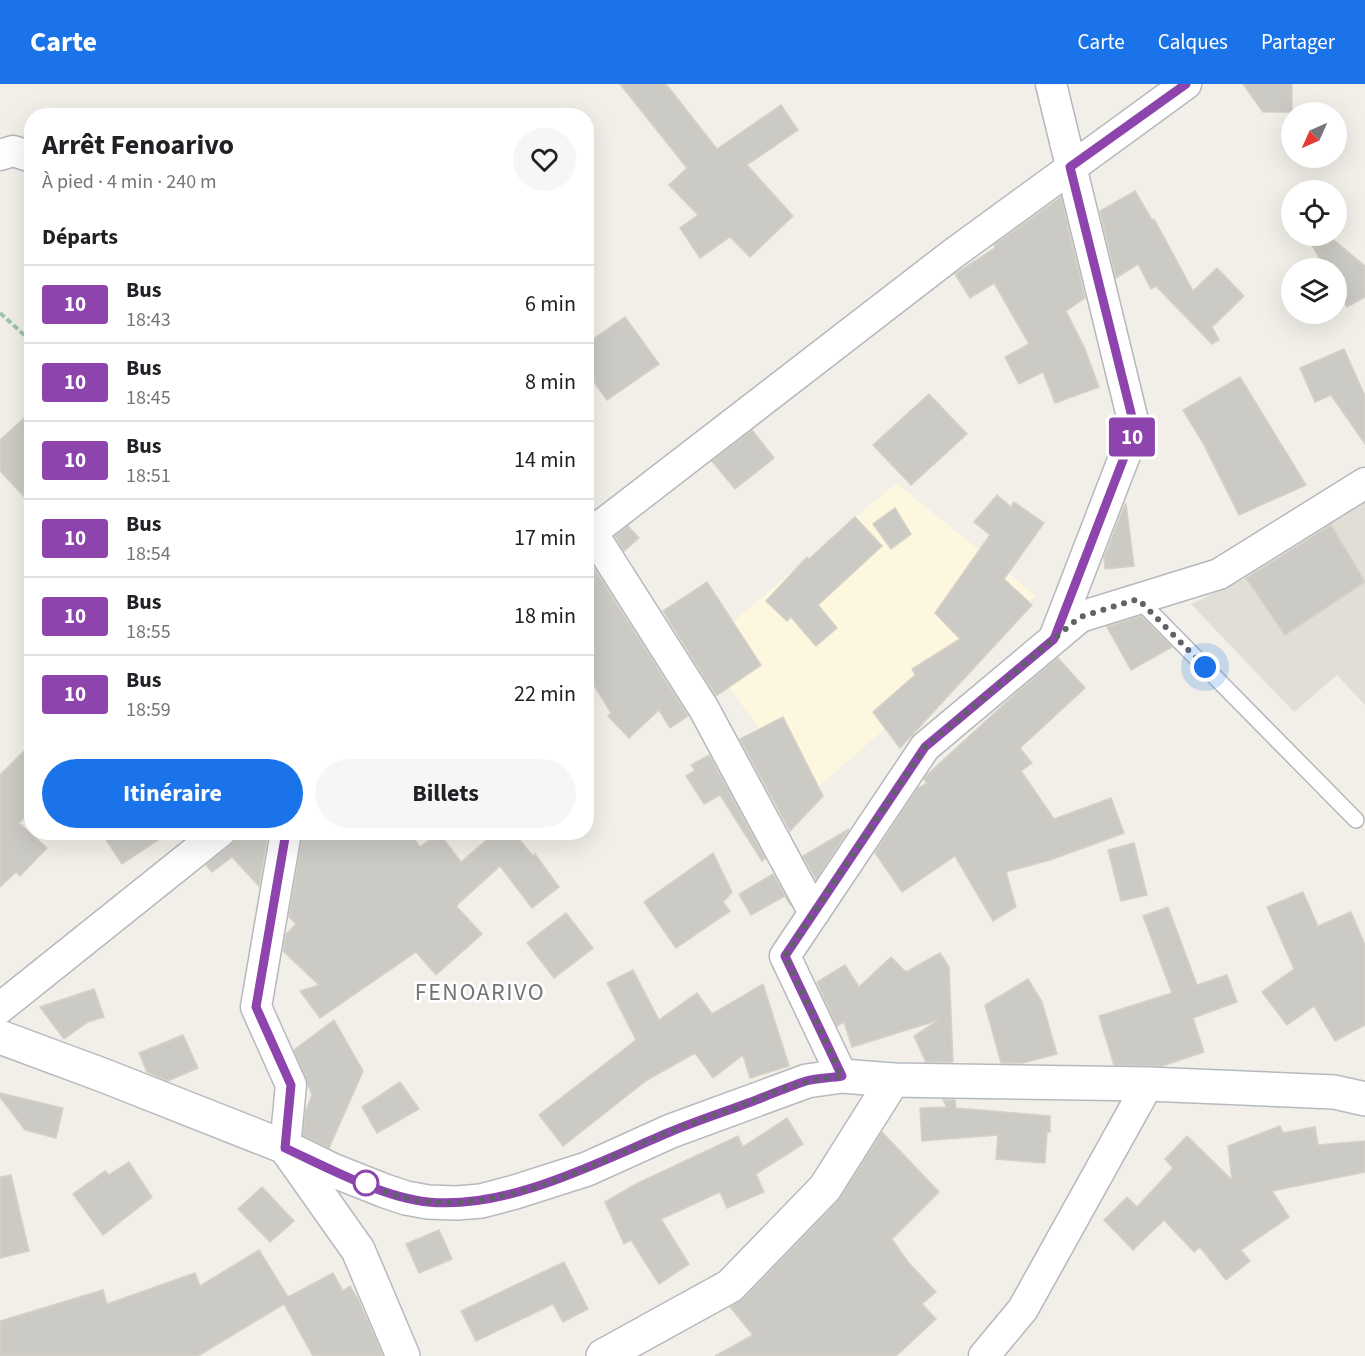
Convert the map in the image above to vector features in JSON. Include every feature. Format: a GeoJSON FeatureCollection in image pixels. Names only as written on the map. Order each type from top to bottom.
{"type":"FeatureCollection","features":[{"type":"Feature","properties":{"kind":"main road"},"geometry":{"type":"LineString","coordinates":[[0,1037],[285,1148],[332,1170],[406,1198],[428,1202],[481,1201],[515,1192],[587,1169],[671,1131],[807,1081],[842,1076],[893,1080],[1148,1084],[1334,1092],[1365,1099]]}},
{"type":"Feature","properties":{"kind":"main road"},"geometry":{"type":"LineString","coordinates":[[603,1356],[730,1286],[825,1188],[893,1080]]}},
{"type":"Feature","properties":{"kind":"main road"},"geometry":{"type":"LineString","coordinates":[[285,1148],[358,1250],[403,1356]]}},
{"type":"Feature","properties":{"kind":"street"},"geometry":{"type":"LineString","coordinates":[[1051,84],[1135,429],[1054,639]]}},
{"type":"Feature","properties":{"kind":"street"},"geometry":{"type":"LineString","coordinates":[[594,526],[954,253],[1186,84]]}},
{"type":"Feature","properties":{"kind":"street"},"geometry":{"type":"LineString","coordinates":[[0,154],[13,151],[24,154]]}},
{"type":"Feature","properties":{"kind":"street"},"geometry":{"type":"LineString","coordinates":[[842,1076],[785,956],[925,747],[1080,617],[1219,574],[1365,483]]}},
{"type":"Feature","properties":{"kind":"street"},"geometry":{"type":"LineString","coordinates":[[594,540],[704,709],[814,913]]}},
{"type":"Feature","properties":{"kind":"street"},"geometry":{"type":"LineString","coordinates":[[0,1008],[210,840]]}},
{"type":"Feature","properties":{"kind":"street"},"geometry":{"type":"LineString","coordinates":[[285,840],[256,1007],[291,1085],[285,1148]]}},
{"type":"Feature","properties":{"kind":"street"},"geometry":{"type":"LineString","coordinates":[[984,1356],[1023,1309],[1148,1084]]}},
{"type":"Feature","properties":{"kind":"lane"},"geometry":{"type":"LineString","coordinates":[[1138,599],[1356,820]]}},
{"type":"Feature","properties":{"kind":"path"},"geometry":{"type":"LineString","coordinates":[[0,313],[24,335]]}},
{"type":"Feature","properties":{"kind":"shaded area"},"geometry":{"type":"Polygon","coordinates":[[[896,483],[1036,596],[807,797],[702,648],[896,483]]]}},
{"type":"Feature","properties":{"kind":"shaded area"},"geometry":{"type":"Polygon","coordinates":[[[1365,499],[1365,705],[1337,675],[1294,712],[1191,604],[1259,572],[1365,499]]]}},
{"type":"Feature","properties":{"kind":"building"},"geometry":{"type":"Polygon","coordinates":[[[620,84],[666,84],[717,149],[781,105],[798,130],[747,165],[793,216],[750,257],[730,237],[700,258],[680,228],[698,215],[669,185],[687,168],[620,84]]]}},
{"type":"Feature","properties":{"kind":"building"},"geometry":{"type":"Polygon","coordinates":[[[1243,84],[1292,84],[1292,102],[1281,102],[1281,112],[1263,112],[1243,84]]]}},
{"type":"Feature","properties":{"kind":"building"},"geometry":{"type":"Polygon","coordinates":[[[1135,191],[1152,220],[1154,219],[1193,291],[1217,268],[1244,296],[1212,327],[1219,340],[1212,344],[1156,286],[1151,289],[1138,264],[1116,278],[1100,211],[1135,191]]]}},
{"type":"Feature","properties":{"kind":"building"},"geometry":{"type":"Polygon","coordinates":[[[1061,197],[1085,298],[1066,311],[1084,347],[1099,387],[1055,403],[1043,372],[1019,384],[1005,357],[1029,344],[994,283],[970,298],[955,274],[995,248],[994,245],[1061,197]]]}},
{"type":"Feature","properties":{"kind":"building"},"geometry":{"type":"Polygon","coordinates":[[[1313,246],[1341,246],[1365,266],[1365,297],[1347,307],[1347,258],[1319,258],[1313,246]]]}},
{"type":"Feature","properties":{"kind":"building"},"geometry":{"type":"Polygon","coordinates":[[[625,317],[659,364],[607,400],[594,382],[594,338],[625,317]]]}},
{"type":"Feature","properties":{"kind":"building"},"geometry":{"type":"Polygon","coordinates":[[[1344,349],[1365,396],[1365,444],[1331,395],[1315,402],[1300,368],[1344,349]]]}},
{"type":"Feature","properties":{"kind":"building"},"geometry":{"type":"Polygon","coordinates":[[[1240,377],[1306,485],[1239,515],[1203,443],[1183,410],[1240,377]]]}},
{"type":"Feature","properties":{"kind":"building"},"geometry":{"type":"Polygon","coordinates":[[[929,394],[967,434],[911,485],[873,445],[929,394]]]}},
{"type":"Feature","properties":{"kind":"building"},"geometry":{"type":"Polygon","coordinates":[[[24,418],[24,496],[0,471],[0,440],[24,418]]]}},
{"type":"Feature","properties":{"kind":"building"},"geometry":{"type":"Polygon","coordinates":[[[752,430],[774,458],[735,489],[712,461],[752,430]]]}},
{"type":"Feature","properties":{"kind":"building"},"geometry":{"type":"Polygon","coordinates":[[[997,495],[1011,507],[1014,502],[1044,523],[1004,579],[1032,605],[900,748],[873,712],[915,675],[912,669],[960,639],[935,613],[990,535],[974,522],[997,495]]]}},
{"type":"Feature","properties":{"kind":"building"},"geometry":{"type":"Polygon","coordinates":[[[1125,504],[1134,566],[1105,569],[1104,558],[1125,504]]]}},
{"type":"Feature","properties":{"kind":"building"},"geometry":{"type":"Polygon","coordinates":[[[895,508],[911,534],[891,549],[873,524],[895,508]]]}},
{"type":"Feature","properties":{"kind":"building"},"geometry":{"type":"Polygon","coordinates":[[[855,517],[882,546],[818,605],[837,628],[816,646],[791,617],[787,621],[766,601],[807,557],[809,559],[855,517]]]}},
{"type":"Feature","properties":{"kind":"building"},"geometry":{"type":"Polygon","coordinates":[[[1331,525],[1365,582],[1285,635],[1246,578],[1331,525]]]}},
{"type":"Feature","properties":{"kind":"building"},"geometry":{"type":"Polygon","coordinates":[[[628,526],[639,538],[624,551],[615,536],[628,526]]]}},
{"type":"Feature","properties":{"kind":"building"},"geometry":{"type":"Polygon","coordinates":[[[594,569],[688,716],[670,728],[659,710],[629,738],[608,716],[611,713],[594,685],[594,569]]]}},
{"type":"Feature","properties":{"kind":"building"},"geometry":{"type":"Polygon","coordinates":[[[707,582],[761,665],[716,696],[663,611],[707,582]]]}},
{"type":"Feature","properties":{"kind":"building"},"geometry":{"type":"Polygon","coordinates":[[[1141,616],[1172,647],[1131,670],[1107,627],[1141,616]]]}},
{"type":"Feature","properties":{"kind":"building"},"geometry":{"type":"Polygon","coordinates":[[[1058,658],[1085,688],[1020,748],[1032,763],[1021,771],[1054,819],[1111,798],[1124,833],[1050,860],[1006,872],[1016,907],[993,921],[955,856],[902,892],[875,853],[918,788],[927,783],[924,779],[1014,695],[1058,658]]]}},
{"type":"Feature","properties":{"kind":"building"},"geometry":{"type":"Polygon","coordinates":[[[783,717],[823,796],[790,831],[740,739],[783,717]]]}},
{"type":"Feature","properties":{"kind":"building"},"geometry":{"type":"Polygon","coordinates":[[[24,751],[24,818],[19,823],[24,827],[24,840],[38,840],[47,848],[20,876],[16,872],[0,887],[0,775],[24,751]]]}},
{"type":"Feature","properties":{"kind":"building"},"geometry":{"type":"Polygon","coordinates":[[[709,755],[765,858],[762,861],[720,795],[704,804],[686,776],[695,770],[691,765],[709,755]]]}},
{"type":"Feature","properties":{"kind":"building"},"geometry":{"type":"Polygon","coordinates":[[[849,829],[816,879],[803,856],[849,829]]]}},
{"type":"Feature","properties":{"kind":"building"},"geometry":{"type":"Polygon","coordinates":[[[106,840],[158,840],[122,864],[106,840]]]}},
{"type":"Feature","properties":{"kind":"building"},"geometry":{"type":"Polygon","coordinates":[[[235,840],[267,840],[259,886],[232,857],[212,872],[206,865],[235,840]]]}},
{"type":"Feature","properties":{"kind":"building"},"geometry":{"type":"Polygon","coordinates":[[[302,840],[415,840],[420,847],[430,840],[444,840],[461,862],[487,840],[520,840],[533,856],[535,854],[559,887],[532,908],[500,866],[456,906],[482,934],[436,975],[416,952],[320,1018],[300,991],[319,985],[283,951],[286,934],[296,924],[289,917],[302,840]]]}},
{"type":"Feature","properties":{"kind":"building"},"geometry":{"type":"Polygon","coordinates":[[[1134,843],[1147,895],[1121,901],[1108,850],[1134,843]]]}},
{"type":"Feature","properties":{"kind":"building"},"geometry":{"type":"Polygon","coordinates":[[[713,853],[732,892],[723,902],[730,911],[676,948],[644,902],[713,853]]]}},
{"type":"Feature","properties":{"kind":"building"},"geometry":{"type":"Polygon","coordinates":[[[773,874],[791,906],[785,896],[751,915],[739,894],[773,874]]]}},
{"type":"Feature","properties":{"kind":"building"},"geometry":{"type":"Polygon","coordinates":[[[1303,892],[1318,926],[1351,912],[1365,945],[1365,1025],[1335,1041],[1314,1006],[1287,1025],[1262,992],[1294,969],[1267,907],[1303,892]]]}},
{"type":"Feature","properties":{"kind":"building"},"geometry":{"type":"Polygon","coordinates":[[[1168,907],[1197,985],[1227,975],[1237,1002],[1193,1018],[1204,1052],[1162,1066],[1114,1065],[1099,1016],[1172,993],[1143,916],[1168,907]]]}},
{"type":"Feature","properties":{"kind":"building"},"geometry":{"type":"Polygon","coordinates":[[[566,913],[593,948],[554,978],[527,943],[566,913]]]}},
{"type":"Feature","properties":{"kind":"building"},"geometry":{"type":"Polygon","coordinates":[[[940,953],[949,967],[953,1062],[926,1062],[914,1036],[939,1020],[852,1047],[844,1022],[837,1026],[817,982],[845,965],[859,987],[891,957],[906,972],[940,953]]]}},
{"type":"Feature","properties":{"kind":"building"},"geometry":{"type":"Polygon","coordinates":[[[633,970],[659,1020],[697,993],[712,1014],[763,984],[789,1066],[750,1078],[743,1055],[713,1078],[695,1053],[647,1080],[563,1146],[539,1115],[636,1040],[607,983],[633,970]]]}},
{"type":"Feature","properties":{"kind":"building"},"geometry":{"type":"Polygon","coordinates":[[[1028,979],[1042,1002],[1057,1054],[1023,1063],[1001,1063],[985,1005],[1028,979]]]}},
{"type":"Feature","properties":{"kind":"building"},"geometry":{"type":"Polygon","coordinates":[[[94,989],[104,1017],[88,1022],[64,1039],[40,1007],[94,989]]]}},
{"type":"Feature","properties":{"kind":"building"},"geometry":{"type":"Polygon","coordinates":[[[334,1020],[363,1071],[329,1148],[303,1135],[306,1110],[312,1095],[294,1050],[334,1020]]]}},
{"type":"Feature","properties":{"kind":"building"},"geometry":{"type":"Polygon","coordinates":[[[183,1035],[198,1068],[168,1081],[147,1072],[139,1053],[183,1035]]]}},
{"type":"Feature","properties":{"kind":"building"},"geometry":{"type":"Polygon","coordinates":[[[400,1082],[419,1109],[377,1133],[362,1107],[400,1082]]]}},
{"type":"Feature","properties":{"kind":"building"},"geometry":{"type":"Polygon","coordinates":[[[0,1093],[63,1108],[56,1138],[25,1130],[0,1097],[0,1093]]]}},
{"type":"Feature","properties":{"kind":"building"},"geometry":{"type":"Polygon","coordinates":[[[943,1100],[955,1100],[956,1108],[1050,1116],[1045,1163],[996,1159],[998,1135],[922,1141],[920,1108],[947,1107],[943,1100]]]}},
{"type":"Feature","properties":{"kind":"building"},"geometry":{"type":"Polygon","coordinates":[[[787,1118],[803,1144],[756,1174],[764,1192],[727,1208],[720,1192],[661,1219],[689,1264],[659,1284],[631,1240],[624,1244],[605,1202],[636,1184],[738,1136],[743,1147],[787,1118]]]}},
{"type":"Feature","properties":{"kind":"building"},"geometry":{"type":"Polygon","coordinates":[[[1280,1126],[1283,1133],[1315,1127],[1318,1145],[1365,1141],[1365,1172],[1272,1191],[1289,1217],[1241,1250],[1250,1261],[1226,1280],[1200,1247],[1194,1252],[1164,1220],[1133,1250],[1104,1220],[1127,1197],[1137,1207],[1173,1168],[1165,1159],[1187,1136],[1232,1180],[1228,1146],[1280,1126]]]}},
{"type":"Feature","properties":{"kind":"building"},"geometry":{"type":"Polygon","coordinates":[[[882,1132],[939,1192],[892,1239],[908,1262],[936,1292],[922,1304],[936,1319],[896,1356],[715,1356],[753,1335],[730,1307],[743,1299],[838,1201],[882,1132]]]}},
{"type":"Feature","properties":{"kind":"building"},"geometry":{"type":"Polygon","coordinates":[[[129,1162],[152,1197],[103,1235],[73,1194],[105,1171],[109,1175],[129,1162]]]}},
{"type":"Feature","properties":{"kind":"building"},"geometry":{"type":"Polygon","coordinates":[[[11,1175],[29,1251],[0,1258],[0,1177],[11,1175]]]}},
{"type":"Feature","properties":{"kind":"building"},"geometry":{"type":"Polygon","coordinates":[[[262,1187],[294,1221],[270,1242],[238,1209],[262,1187]]]}},
{"type":"Feature","properties":{"kind":"building"},"geometry":{"type":"Polygon","coordinates":[[[439,1230],[452,1259],[419,1273],[406,1244],[439,1230]]]}},
{"type":"Feature","properties":{"kind":"building"},"geometry":{"type":"Polygon","coordinates":[[[259,1250],[288,1297],[333,1273],[343,1291],[350,1286],[383,1356],[313,1356],[284,1304],[198,1356],[0,1356],[0,1321],[103,1290],[107,1304],[195,1273],[200,1286],[259,1250]]]}},
{"type":"Feature","properties":{"kind":"building"},"geometry":{"type":"Polygon","coordinates":[[[564,1262],[588,1309],[563,1322],[553,1304],[476,1341],[461,1311],[564,1262]]]}},
{"type":"Feature","properties":{"kind":"bus line","name":"10"},"geometry":{"type":"LineString","coordinates":[[284,840],[256,1007],[291,1085],[285,1148],[332,1170],[406,1198],[428,1202],[481,1201],[587,1169],[671,1131],[807,1081],[842,1076],[785,956],[925,747],[1054,639],[1135,429],[1070,167],[1186,84]]}},
{"type":"Feature","properties":{"kind":"district","name":"FENOARIVO"},"geometry":{"type":"Point","coordinates":[480,992]}},
{"type":"Feature","properties":{"kind":"route"},"geometry":{"type":"LineString","coordinates":[[366,1183],[406,1198],[428,1202],[481,1201],[587,1169],[671,1131],[807,1081],[842,1076],[785,956],[925,747],[1080,617],[1138,599],[1205,667]]}}]}
